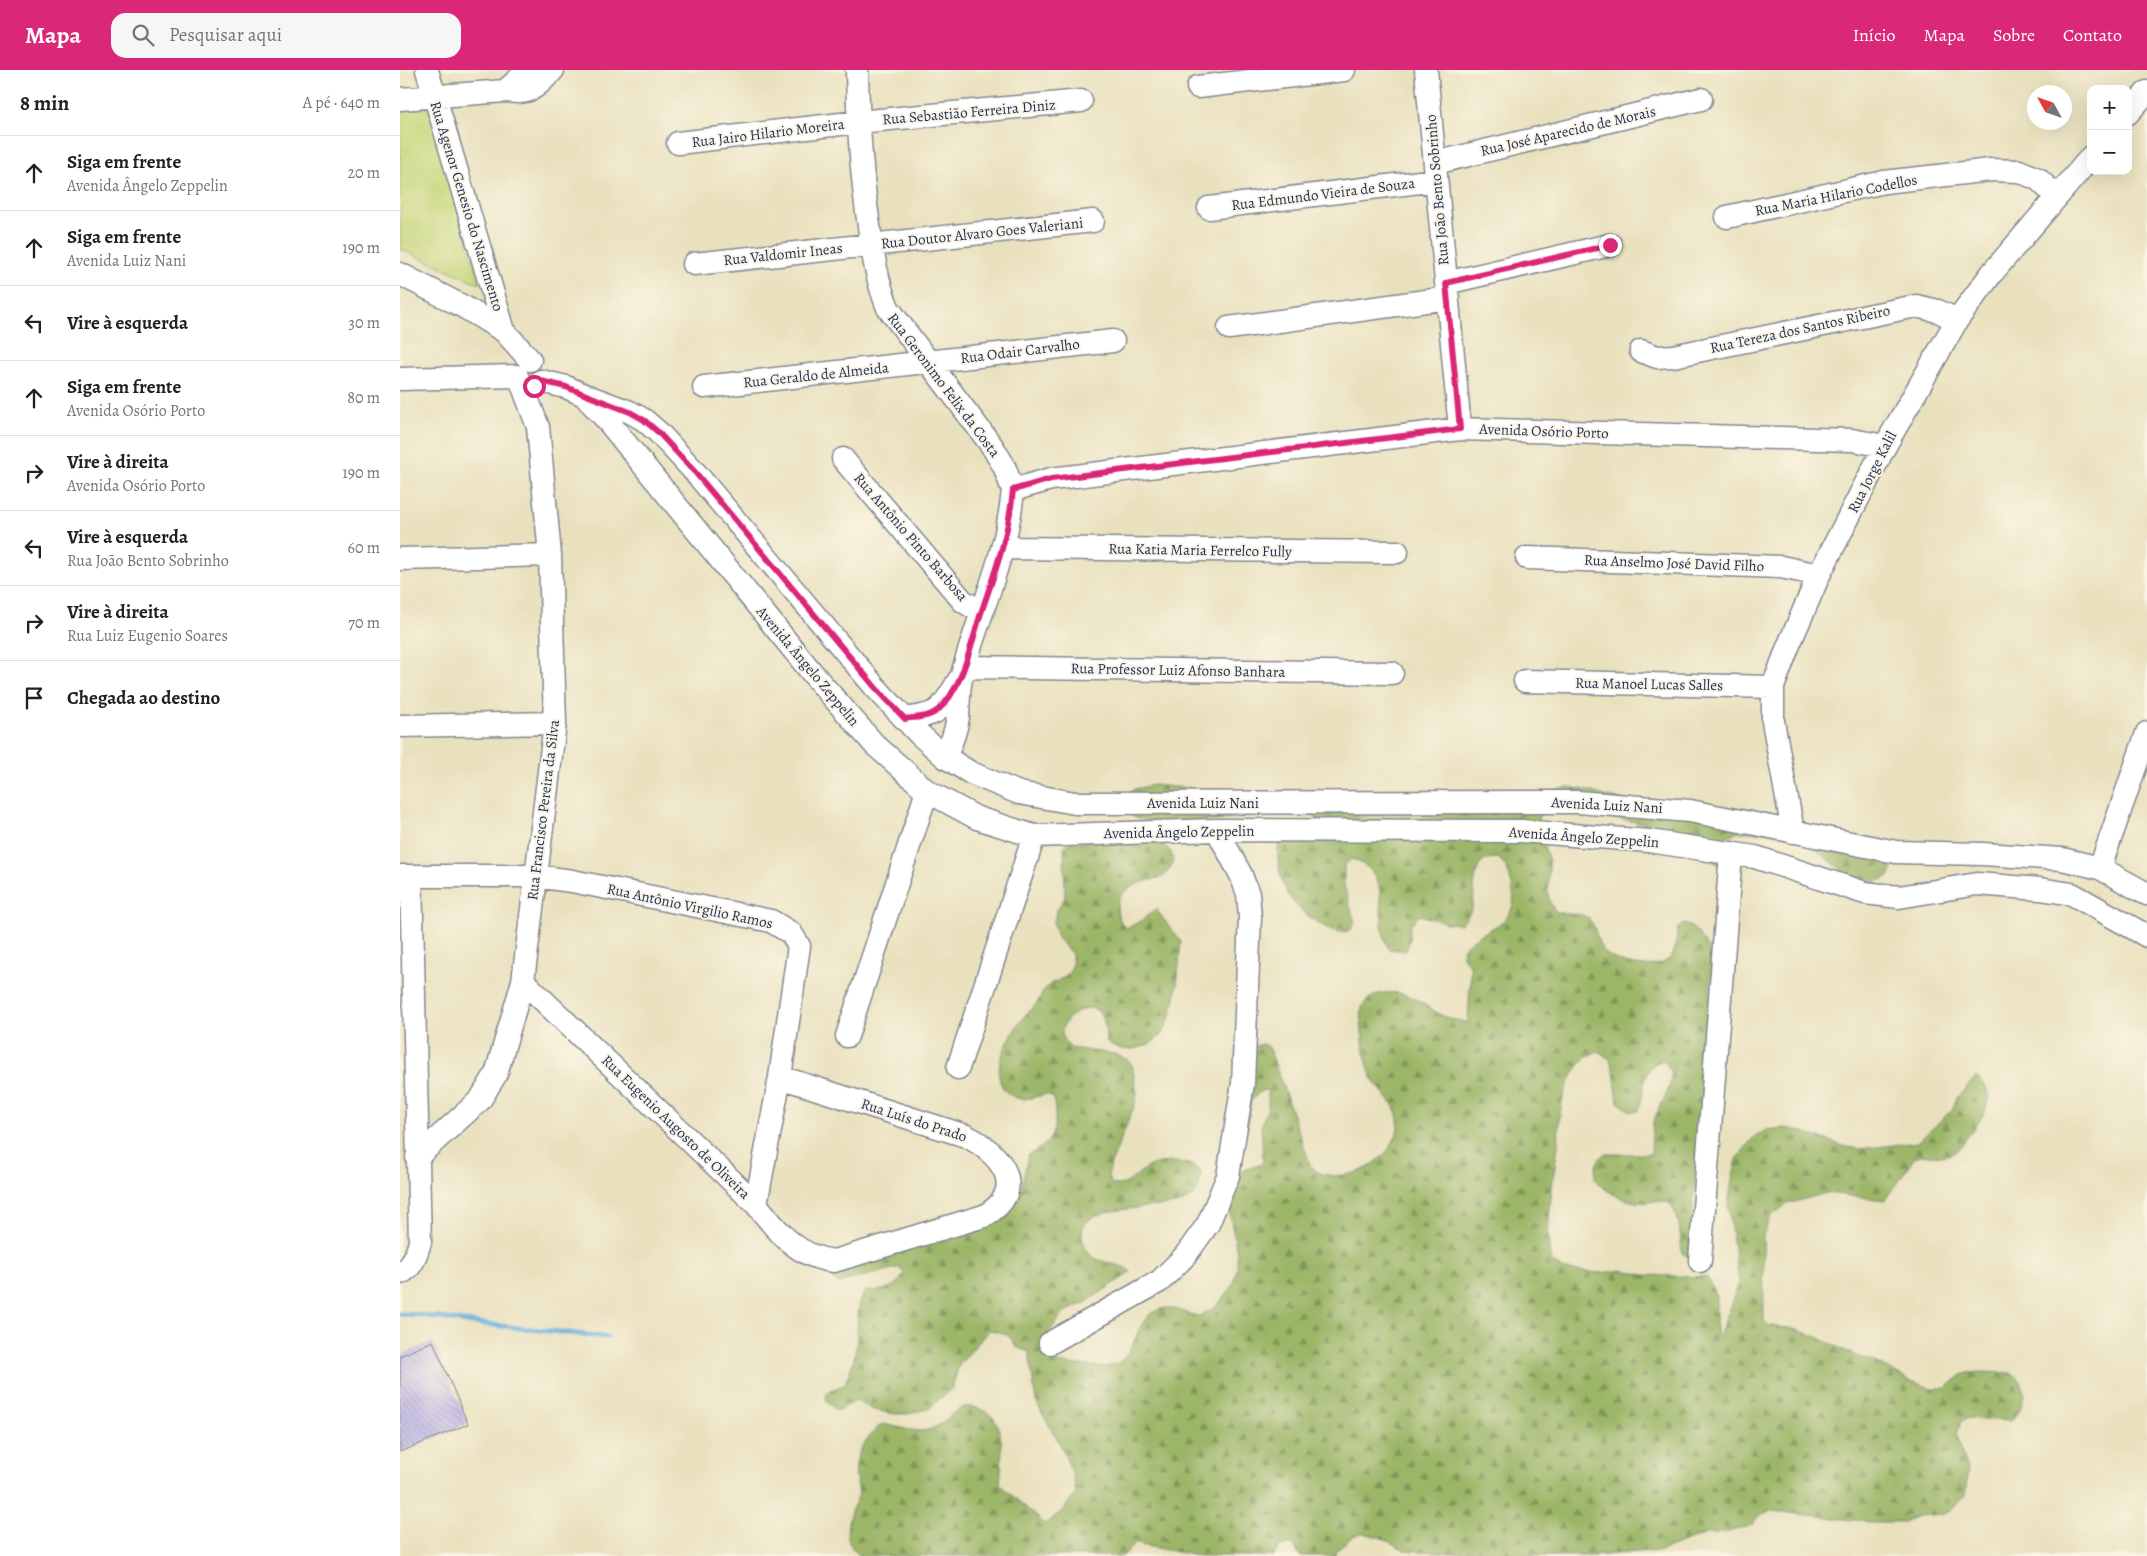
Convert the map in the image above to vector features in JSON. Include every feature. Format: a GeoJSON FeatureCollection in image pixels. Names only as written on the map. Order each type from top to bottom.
{"type":"FeatureCollection","features":[{"type":"Feature","properties":{"kind":"street","name":"Rua Agenor Genesio do Nascimento"},"geometry":{"type":"LineString","coordinates":[[427,70],[507,335],[530,375]]}},
{"type":"Feature","properties":{"kind":"street"},"geometry":{"type":"LineString","coordinates":[[505,91],[529,70]]}},
{"type":"Feature","properties":{"kind":"street"},"geometry":{"type":"LineString","coordinates":[[400,99],[505,91],[520,94],[531,90],[553,70]]}},
{"type":"Feature","properties":{"kind":"street","name":"Rua Geronimo Felix da Costa"},"geometry":{"type":"LineString","coordinates":[[857,70],[862,180],[878,282],[888,308],[992,446],[1004,466],[1013,490]]}},
{"type":"Feature","properties":{"kind":"street"},"geometry":{"type":"LineString","coordinates":[[1198,86],[1344,70]]}},
{"type":"Feature","properties":{"kind":"street","name":"Rua João Bento Sobrinho"},"geometry":{"type":"LineString","coordinates":[[1426,70],[1460,429]]}},
{"type":"Feature","properties":{"kind":"street"},"geometry":{"type":"LineString","coordinates":[[2132,109],[2147,92]]}},
{"type":"Feature","properties":{"kind":"street","name":"Rua José Aparecido de Morais"},"geometry":{"type":"LineString","coordinates":[[1436,171],[1701,99]]}},
{"type":"Feature","properties":{"kind":"street","name":"Rua Sebastião Ferreira Diniz"},"geometry":{"type":"LineString","coordinates":[[858,122],[1081,101]]}},
{"type":"Feature","properties":{"kind":"street","name":"Rua Jairo Hilario Moreira"},"geometry":{"type":"LineString","coordinates":[[678,144],[858,122]]}},
{"type":"Feature","properties":{"kind":"street","name":"Rua Jorge Kalil"},"geometry":{"type":"LineString","coordinates":[[1793,832],[1773,721],[1772,687],[1788,647],[1820,575],[1885,446],[1958,320],[1992,273],[2087,162]]}},
{"type":"Feature","properties":{"kind":"street","name":"Rua Maria Hilario Codellos"},"geometry":{"type":"LineString","coordinates":[[1727,217],[1884,182],[1991,170],[2019,171],[2038,179],[2057,197]]}},
{"type":"Feature","properties":{"kind":"street","name":"Rua Edmundo Vieira de Souza"},"geometry":{"type":"LineString","coordinates":[[1209,208],[1436,171]]}},
{"type":"Feature","properties":{"kind":"street","name":"Rua Doutor Alvaro Goes Valeriani"},"geometry":{"type":"LineString","coordinates":[[872,245],[1093,220]]}},
{"type":"Feature","properties":{"kind":"street","name":"Rua Valdomir Ineas"},"geometry":{"type":"LineString","coordinates":[[694,264],[872,245]]}},
{"type":"Feature","properties":{"kind":"street"},"geometry":{"type":"LineString","coordinates":[[1229,328],[1447,291],[1610,245]]}},
{"type":"Feature","properties":{"kind":"street"},"geometry":{"type":"LineString","coordinates":[[400,274],[464,308],[507,335]]}},
{"type":"Feature","properties":{"kind":"street","name":"Rua Tereza dos Santos Ribeiro"},"geometry":{"type":"LineString","coordinates":[[1641,351],[1657,357],[1673,356],[1916,306],[1938,311],[1958,320]]}},
{"type":"Feature","properties":{"kind":"street","name":"Rua Odair Carvalho"},"geometry":{"type":"LineString","coordinates":[[927,362],[1113,341]]}},
{"type":"Feature","properties":{"kind":"street","name":"Rua Geraldo de Almeida"},"geometry":{"type":"LineString","coordinates":[[704,387],[927,362]]}},
{"type":"Feature","properties":{"kind":"street"},"geometry":{"type":"LineString","coordinates":[[400,379],[530,375],[575,391]]}},
{"type":"Feature","properties":{"kind":"street","name":"Rua Francisco Pereira da Silva"},"geometry":{"type":"LineString","coordinates":[[417,1157],[480,1100],[496,1074],[523,981],[555,723],[550,556],[538,428],[541,410],[530,375]]}},
{"type":"Feature","properties":{"kind":"street","name":"Avenida Luiz Nani"},"geometry":{"type":"LineString","coordinates":[[575,391],[630,412],[644,420],[658,432],[694,471],[875,687],[905,719],[945,757],[971,773],[1019,793],[1075,803],[1578,802],[1690,811],[1896,852],[1983,854]]}},
{"type":"Feature","properties":{"kind":"street","name":"Avenida Ângelo Zeppelin"},"geometry":{"type":"LineString","coordinates":[[575,391],[612,426],[825,687],[875,745],[927,791],[977,818],[1034,836],[1217,830],[1521,831],[1649,841],[1755,858],[1865,893],[1899,897],[1977,884],[2040,888],[2072,894],[2147,936]]}},
{"type":"Feature","properties":{"kind":"street","name":"Avenida Osório Porto"},"geometry":{"type":"LineString","coordinates":[[1013,490],[1051,479],[1460,429],[1852,440],[1885,446]]}},
{"type":"Feature","properties":{"kind":"street","name":"Rua Antônio Pinto Barbosa"},"geometry":{"type":"LineString","coordinates":[[842,459],[963,601],[982,612]]}},
{"type":"Feature","properties":{"kind":"street"},"geometry":{"type":"LineString","coordinates":[[945,757],[954,738],[962,672],[1004,548],[1013,490]]}},
{"type":"Feature","properties":{"kind":"street","name":"Rua Katia Maria Ferrelco Fully"},"geometry":{"type":"LineString","coordinates":[[1004,548],[1397,552]]}},
{"type":"Feature","properties":{"kind":"street"},"geometry":{"type":"LineString","coordinates":[[400,559],[550,556]]}},
{"type":"Feature","properties":{"kind":"street","name":"Rua Anselmo José David Filho"},"geometry":{"type":"LineString","coordinates":[[1527,558],[1781,567],[1820,575]]}},
{"type":"Feature","properties":{"kind":"street"},"geometry":{"type":"LineString","coordinates":[[905,719],[931,715],[938,710],[962,672]]}},
{"type":"Feature","properties":{"kind":"street","name":"Rua Professor Luiz Afonso Banhara"},"geometry":{"type":"LineString","coordinates":[[962,672],[1392,673]]}},
{"type":"Feature","properties":{"kind":"street","name":"Rua Manoel Lucas Salles"},"geometry":{"type":"LineString","coordinates":[[1525,681],[1772,687]]}},
{"type":"Feature","properties":{"kind":"street"},"geometry":{"type":"LineString","coordinates":[[400,726],[555,723]]}},
{"type":"Feature","properties":{"kind":"street"},"geometry":{"type":"LineString","coordinates":[[2100,868],[2147,733]]}},
{"type":"Feature","properties":{"kind":"street"},"geometry":{"type":"LineString","coordinates":[[847,1036],[927,791]]}},
{"type":"Feature","properties":{"kind":"street"},"geometry":{"type":"LineString","coordinates":[[1050,1342],[1160,1281],[1185,1256],[1208,1224],[1228,1176],[1243,1083],[1250,917],[1248,894],[1241,875],[1217,830]]}},
{"type":"Feature","properties":{"kind":"street"},"geometry":{"type":"LineString","coordinates":[[958,1068],[1034,836]]}},
{"type":"Feature","properties":{"kind":"street"},"geometry":{"type":"LineString","coordinates":[[1700,1261],[1731,853]]}},
{"type":"Feature","properties":{"kind":"street"},"geometry":{"type":"LineString","coordinates":[[1977,884],[1983,854],[2062,859],[2100,868],[2147,894]]}},
{"type":"Feature","properties":{"kind":"street"},"geometry":{"type":"LineString","coordinates":[[400,1273],[406,1270],[416,1257],[420,1242],[405,876]]}},
{"type":"Feature","properties":{"kind":"street","name":"Rua Antônio Virgilio Ramos"},"geometry":{"type":"LineString","coordinates":[[405,876],[535,876],[572,881],[771,921],[791,933],[799,946],[780,1077],[756,1204]]}},
{"type":"Feature","properties":{"kind":"street","name":"Rua Eugenio Augosto de Oliveira"},"geometry":{"type":"LineString","coordinates":[[523,981],[756,1204],[780,1235],[801,1251],[821,1260],[834,1261]]}},
{"type":"Feature","properties":{"kind":"street","name":"Rua Luís do Prado"},"geometry":{"type":"LineString","coordinates":[[780,1077],[966,1136],[982,1144],[994,1154],[1005,1172],[1008,1184],[1005,1195],[997,1208],[984,1216],[834,1261]]}},
{"type":"Feature","properties":{"kind":"green space"},"geometry":{"type":"Polygon","coordinates":[[[431,108],[480,284],[400,249],[400,109],[431,108]]]}},
{"type":"Feature","properties":{"kind":"green space"},"geometry":{"type":"Polygon","coordinates":[[[1153,785],[1212,790],[1233,794],[1537,796],[1565,788],[1572,788],[1891,855],[1892,869],[1890,876],[1875,882],[1861,882],[1847,874],[1802,839],[1767,832],[1737,832],[1721,839],[1728,862],[1722,866],[1703,857],[1693,834],[1684,831],[1588,815],[1541,813],[1537,825],[1549,863],[1548,892],[1550,903],[1560,913],[1580,915],[1588,918],[1593,924],[1602,949],[1607,955],[1635,965],[1656,965],[1664,962],[1673,954],[1678,928],[1683,924],[1689,926],[1697,933],[1713,958],[1689,1257],[1682,1253],[1679,1223],[1671,1204],[1663,1201],[1636,1202],[1624,1199],[1608,1191],[1595,1180],[1596,1166],[1604,1154],[1651,1154],[1654,1122],[1671,1081],[1668,1067],[1663,1060],[1649,1070],[1637,1112],[1630,1111],[1618,1102],[1614,1072],[1610,1059],[1598,1051],[1591,1054],[1580,1064],[1568,1084],[1563,1098],[1550,1203],[1549,1249],[1551,1261],[1565,1270],[1602,1273],[1621,1270],[1644,1275],[1707,1277],[1716,1296],[1716,1332],[1719,1337],[1739,1283],[1728,1206],[1732,1179],[1737,1159],[1752,1139],[1766,1130],[1786,1128],[1807,1133],[1846,1147],[1860,1149],[1918,1142],[1952,1110],[1957,1098],[1976,1077],[1983,1083],[1987,1091],[1987,1106],[1979,1122],[1956,1151],[1941,1156],[1920,1155],[1915,1157],[1885,1200],[1827,1193],[1787,1204],[1770,1218],[1763,1235],[1764,1321],[1769,1326],[1790,1328],[1815,1336],[1858,1357],[1871,1360],[1908,1380],[1931,1388],[1946,1388],[1962,1375],[1968,1373],[2010,1373],[2021,1381],[2024,1395],[2020,1410],[2011,1421],[1968,1418],[1961,1421],[1957,1434],[1968,1471],[1965,1495],[1950,1511],[1943,1514],[1918,1516],[1904,1522],[1871,1522],[1771,1511],[1760,1516],[1752,1525],[1725,1533],[1709,1533],[1657,1552],[1645,1551],[1596,1556],[1519,1556],[1471,1551],[1453,1553],[1405,1550],[1382,1538],[1364,1533],[1353,1536],[1336,1551],[1335,1556],[1300,1556],[1293,1544],[1279,1547],[1273,1556],[1199,1556],[1135,1544],[1123,1556],[861,1556],[856,1552],[852,1548],[847,1533],[848,1521],[859,1495],[856,1462],[858,1454],[870,1435],[882,1424],[923,1431],[934,1428],[964,1407],[981,1409],[991,1415],[1000,1432],[1002,1454],[1000,1485],[1045,1524],[1061,1512],[1076,1494],[1073,1475],[1062,1448],[1036,1402],[1029,1352],[1016,1347],[1009,1336],[1002,1333],[989,1330],[959,1365],[952,1388],[930,1408],[909,1414],[895,1414],[874,1410],[856,1401],[837,1411],[827,1402],[826,1395],[831,1390],[844,1385],[850,1371],[856,1348],[858,1311],[862,1297],[866,1291],[877,1291],[893,1286],[904,1273],[900,1267],[839,1283],[829,1273],[830,1267],[1012,1206],[1020,1196],[1028,1155],[1043,1146],[1052,1134],[1055,1122],[1053,1097],[1047,1094],[1028,1099],[1017,1098],[1006,1091],[1000,1082],[999,1071],[1001,1058],[1006,1046],[1019,1023],[1037,1003],[1045,989],[1065,976],[1072,967],[1072,954],[1057,938],[1053,923],[1058,908],[1065,897],[1064,847],[1069,843],[1147,837],[1166,847],[1171,852],[1173,860],[1167,873],[1161,877],[1132,886],[1121,895],[1117,907],[1120,921],[1125,928],[1138,923],[1156,909],[1181,942],[1176,993],[1170,1019],[1165,1029],[1158,1038],[1149,1044],[1133,1049],[1121,1049],[1106,1041],[1103,1017],[1096,1009],[1089,1008],[1074,1013],[1064,1025],[1062,1032],[1063,1039],[1070,1048],[1115,1054],[1128,1060],[1132,1065],[1137,1094],[1135,1104],[1111,1164],[1108,1177],[1112,1184],[1127,1183],[1146,1168],[1161,1163],[1178,1162],[1188,1164],[1201,1172],[1195,1194],[1189,1199],[1164,1206],[1111,1211],[1096,1216],[1086,1223],[1082,1235],[1085,1247],[1090,1254],[1099,1260],[1121,1266],[1131,1272],[1085,1303],[1064,1312],[1047,1335],[1044,1349],[1051,1361],[1111,1366],[1121,1361],[1127,1354],[1147,1317],[1155,1311],[1170,1308],[1199,1316],[1214,1307],[1226,1295],[1234,1282],[1237,1269],[1237,1255],[1229,1199],[1232,1185],[1240,1171],[1262,1164],[1263,1158],[1261,1127],[1268,1107],[1268,1090],[1261,1091],[1251,1101],[1247,1130],[1242,1136],[1254,1046],[1263,1044],[1269,1047],[1311,1167],[1325,1175],[1334,1176],[1359,1172],[1378,1161],[1392,1144],[1398,1124],[1395,1109],[1373,1079],[1367,1063],[1362,1034],[1362,1007],[1367,1001],[1373,996],[1380,994],[1403,994],[1418,1000],[1445,1017],[1468,1022],[1471,968],[1463,956],[1463,949],[1471,941],[1506,918],[1511,910],[1514,899],[1508,870],[1498,858],[1488,859],[1478,868],[1472,908],[1461,924],[1447,923],[1420,915],[1410,925],[1410,940],[1406,951],[1389,949],[1384,937],[1378,885],[1374,875],[1365,866],[1351,859],[1344,866],[1344,885],[1355,923],[1347,931],[1336,931],[1320,924],[1297,906],[1287,893],[1280,873],[1278,858],[1280,837],[1319,824],[1315,815],[1253,812],[1222,820],[1160,823],[1138,819],[1125,812],[1129,792],[1153,785]]]}},
{"type":"Feature","properties":{"kind":"building"},"geometry":{"type":"Polygon","coordinates":[[[433,1341],[468,1424],[400,1452],[400,1356],[433,1341]]]}},
{"type":"Feature","properties":{"kind":"waterway"},"geometry":{"type":"LineString","coordinates":[[400,1314],[607,1337]]}},
{"type":"Feature","properties":{"kind":"route"},"geometry":{"type":"LineString","coordinates":[[534,386],[541,381],[566,387],[630,412],[644,420],[658,432],[694,471],[875,687],[905,719],[931,715],[938,710],[945,703],[961,677],[1004,548],[1013,490],[1051,479],[1460,429],[1446,283],[1610,245]]}}]}
